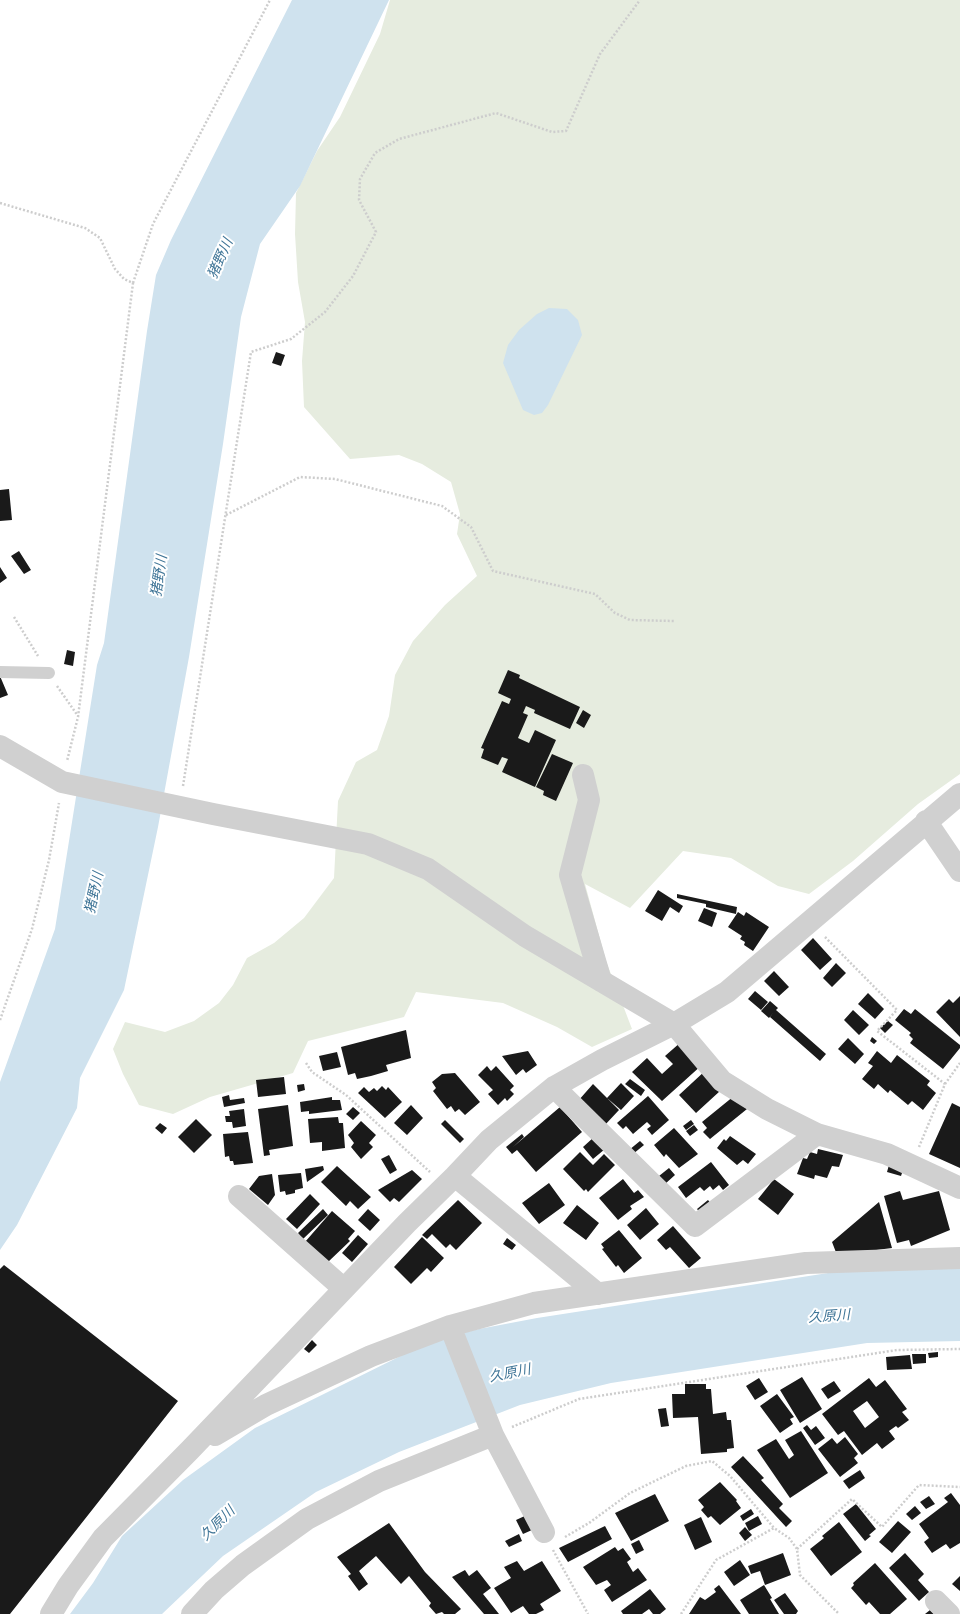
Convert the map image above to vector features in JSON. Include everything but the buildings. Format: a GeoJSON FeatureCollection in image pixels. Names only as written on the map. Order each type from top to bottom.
{"type":"FeatureCollection","features":[{"type":"Feature","properties":{"kind":"street"},"geometry":{"type":"LineString","coordinates":[[0,746],[67,783],[368,844],[428,869],[525,936],[674,1024],[722,1081],[767,1109],[818,1134],[887,1154],[960,1188]]}},
{"type":"Feature","properties":{"kind":"street"},"geometry":{"type":"LineString","coordinates":[[583,775],[589,800],[570,875],[601,981]]}},
{"type":"Feature","properties":{"kind":"street"},"geometry":{"type":"LineString","coordinates":[[51,1614],[68,1586],[103,1538],[489,1140],[554,1087],[602,1060],[674,1024],[727,992],[960,794]]}},
{"type":"Feature","properties":{"kind":"street"},"geometry":{"type":"LineString","coordinates":[[926,822],[960,871]]}},
{"type":"Feature","properties":{"kind":"street"},"geometry":{"type":"LineString","coordinates":[[554,1087],[695,1226],[818,1134]]}},
{"type":"Feature","properties":{"kind":"street"},"geometry":{"type":"LineString","coordinates":[[450,1181],[598,1294]]}},
{"type":"Feature","properties":{"kind":"street"},"geometry":{"type":"LineString","coordinates":[[239,1196],[344,1289]]}},
{"type":"Feature","properties":{"kind":"street"},"geometry":{"type":"LineString","coordinates":[[190,1450],[266,1405],[371,1356],[450,1326],[534,1303],[806,1263],[960,1258]]}},
{"type":"Feature","properties":{"kind":"street"},"geometry":{"type":"LineString","coordinates":[[450,1326],[493,1435],[547,1539]]}},
{"type":"Feature","properties":{"kind":"street"},"geometry":{"type":"LineString","coordinates":[[192,1614],[214,1590],[243,1565],[306,1518],[379,1481],[493,1435]]}},
{"type":"Feature","properties":{"kind":"lane"},"geometry":{"type":"LineString","coordinates":[[0,672],[49,673]]}},
{"type":"Feature","properties":{"kind":"path"},"geometry":{"type":"LineString","coordinates":[[0,1020],[34,922],[67,783],[78,717],[133,283],[153,224],[270,0]]}},
{"type":"Feature","properties":{"kind":"path"},"geometry":{"type":"LineString","coordinates":[[180,806],[252,352],[291,339],[325,312],[353,276],[376,232],[359,200],[360,179],[375,153],[399,139],[496,113],[552,132],[566,131],[600,54],[640,0]]}},
{"type":"Feature","properties":{"kind":"path"},"geometry":{"type":"LineString","coordinates":[[0,203],[85,228],[100,238],[115,269],[124,279],[133,283]]}},
{"type":"Feature","properties":{"kind":"path"},"geometry":{"type":"LineString","coordinates":[[226,515],[300,477],[335,479],[442,506],[471,527],[493,571],[595,594],[615,613],[630,620],[674,621]]}},
{"type":"Feature","properties":{"kind":"path"},"geometry":{"type":"LineString","coordinates":[[809,921],[897,1010],[877,1031],[945,1084]]}},
{"type":"Feature","properties":{"kind":"path"},"geometry":{"type":"LineString","coordinates":[[306,1063],[312,1072],[346,1095],[450,1181]]}},
{"type":"Feature","properties":{"kind":"path"},"geometry":{"type":"LineString","coordinates":[[912,1165],[945,1084],[960,1063]]}},
{"type":"Feature","properties":{"kind":"path"},"geometry":{"type":"LineString","coordinates":[[493,1435],[578,1399],[897,1350],[960,1349]]}},
{"type":"Feature","properties":{"kind":"path"},"geometry":{"type":"LineString","coordinates":[[588,1614],[547,1539],[589,1523],[630,1493],[686,1466],[712,1461],[730,1476],[774,1528],[789,1538],[797,1550],[800,1575],[839,1614]]}},
{"type":"Feature","properties":{"kind":"path"},"geometry":{"type":"LineString","coordinates":[[797,1550],[852,1499],[882,1527],[919,1485],[960,1487]]}},
{"type":"Feature","properties":{"kind":"path"},"geometry":{"type":"LineString","coordinates":[[681,1614],[716,1560],[774,1528]]}},
{"type":"Feature","properties":{"kind":"shaded area"},"geometry":{"type":"Polygon","coordinates":[[[390,0],[960,0],[960,774],[918,804],[853,861],[809,894],[778,886],[731,858],[683,851],[630,908],[585,884],[606,961],[632,1029],[592,1047],[557,1027],[503,1003],[416,992],[404,1017],[308,1041],[293,1073],[210,1097],[173,1114],[139,1105],[123,1074],[113,1049],[125,1022],[165,1032],[194,1021],[219,1003],[233,985],[247,958],[274,943],[304,918],[334,878],[338,801],[356,762],[377,750],[389,716],[395,675],[413,641],[445,605],[477,576],[457,534],[460,514],[451,482],[422,464],[399,455],[350,459],[304,407],[302,361],[305,322],[298,282],[295,234],[296,193],[317,151],[340,117],[380,34],[390,0]]]}},
{"type":"Feature","properties":{"kind":"water","name":"猪野川"},"geometry":{"type":"Polygon","coordinates":[[[292,0],[389,0],[300,186],[260,244],[241,317],[223,444],[189,657],[158,827],[124,990],[80,1078],[77,1108],[17,1225],[0,1250],[0,1082],[55,929],[97,665],[104,643],[156,275],[171,240],[292,0]]]}},
{"type":"Feature","properties":{"kind":"water"},"geometry":{"type":"Polygon","coordinates":[[[549,308],[567,309],[578,320],[582,335],[548,405],[542,413],[534,415],[523,410],[503,363],[508,345],[519,330],[537,314],[549,308]]]}},
{"type":"Feature","properties":{"kind":"water","name":"久原川"},"geometry":{"type":"Polygon","coordinates":[[[960,1265],[960,1341],[867,1343],[611,1383],[520,1405],[399,1452],[316,1492],[223,1556],[162,1614],[70,1614],[93,1583],[122,1536],[183,1480],[255,1428],[431,1341],[479,1329],[537,1318],[854,1269],[960,1265]]]}}]}
